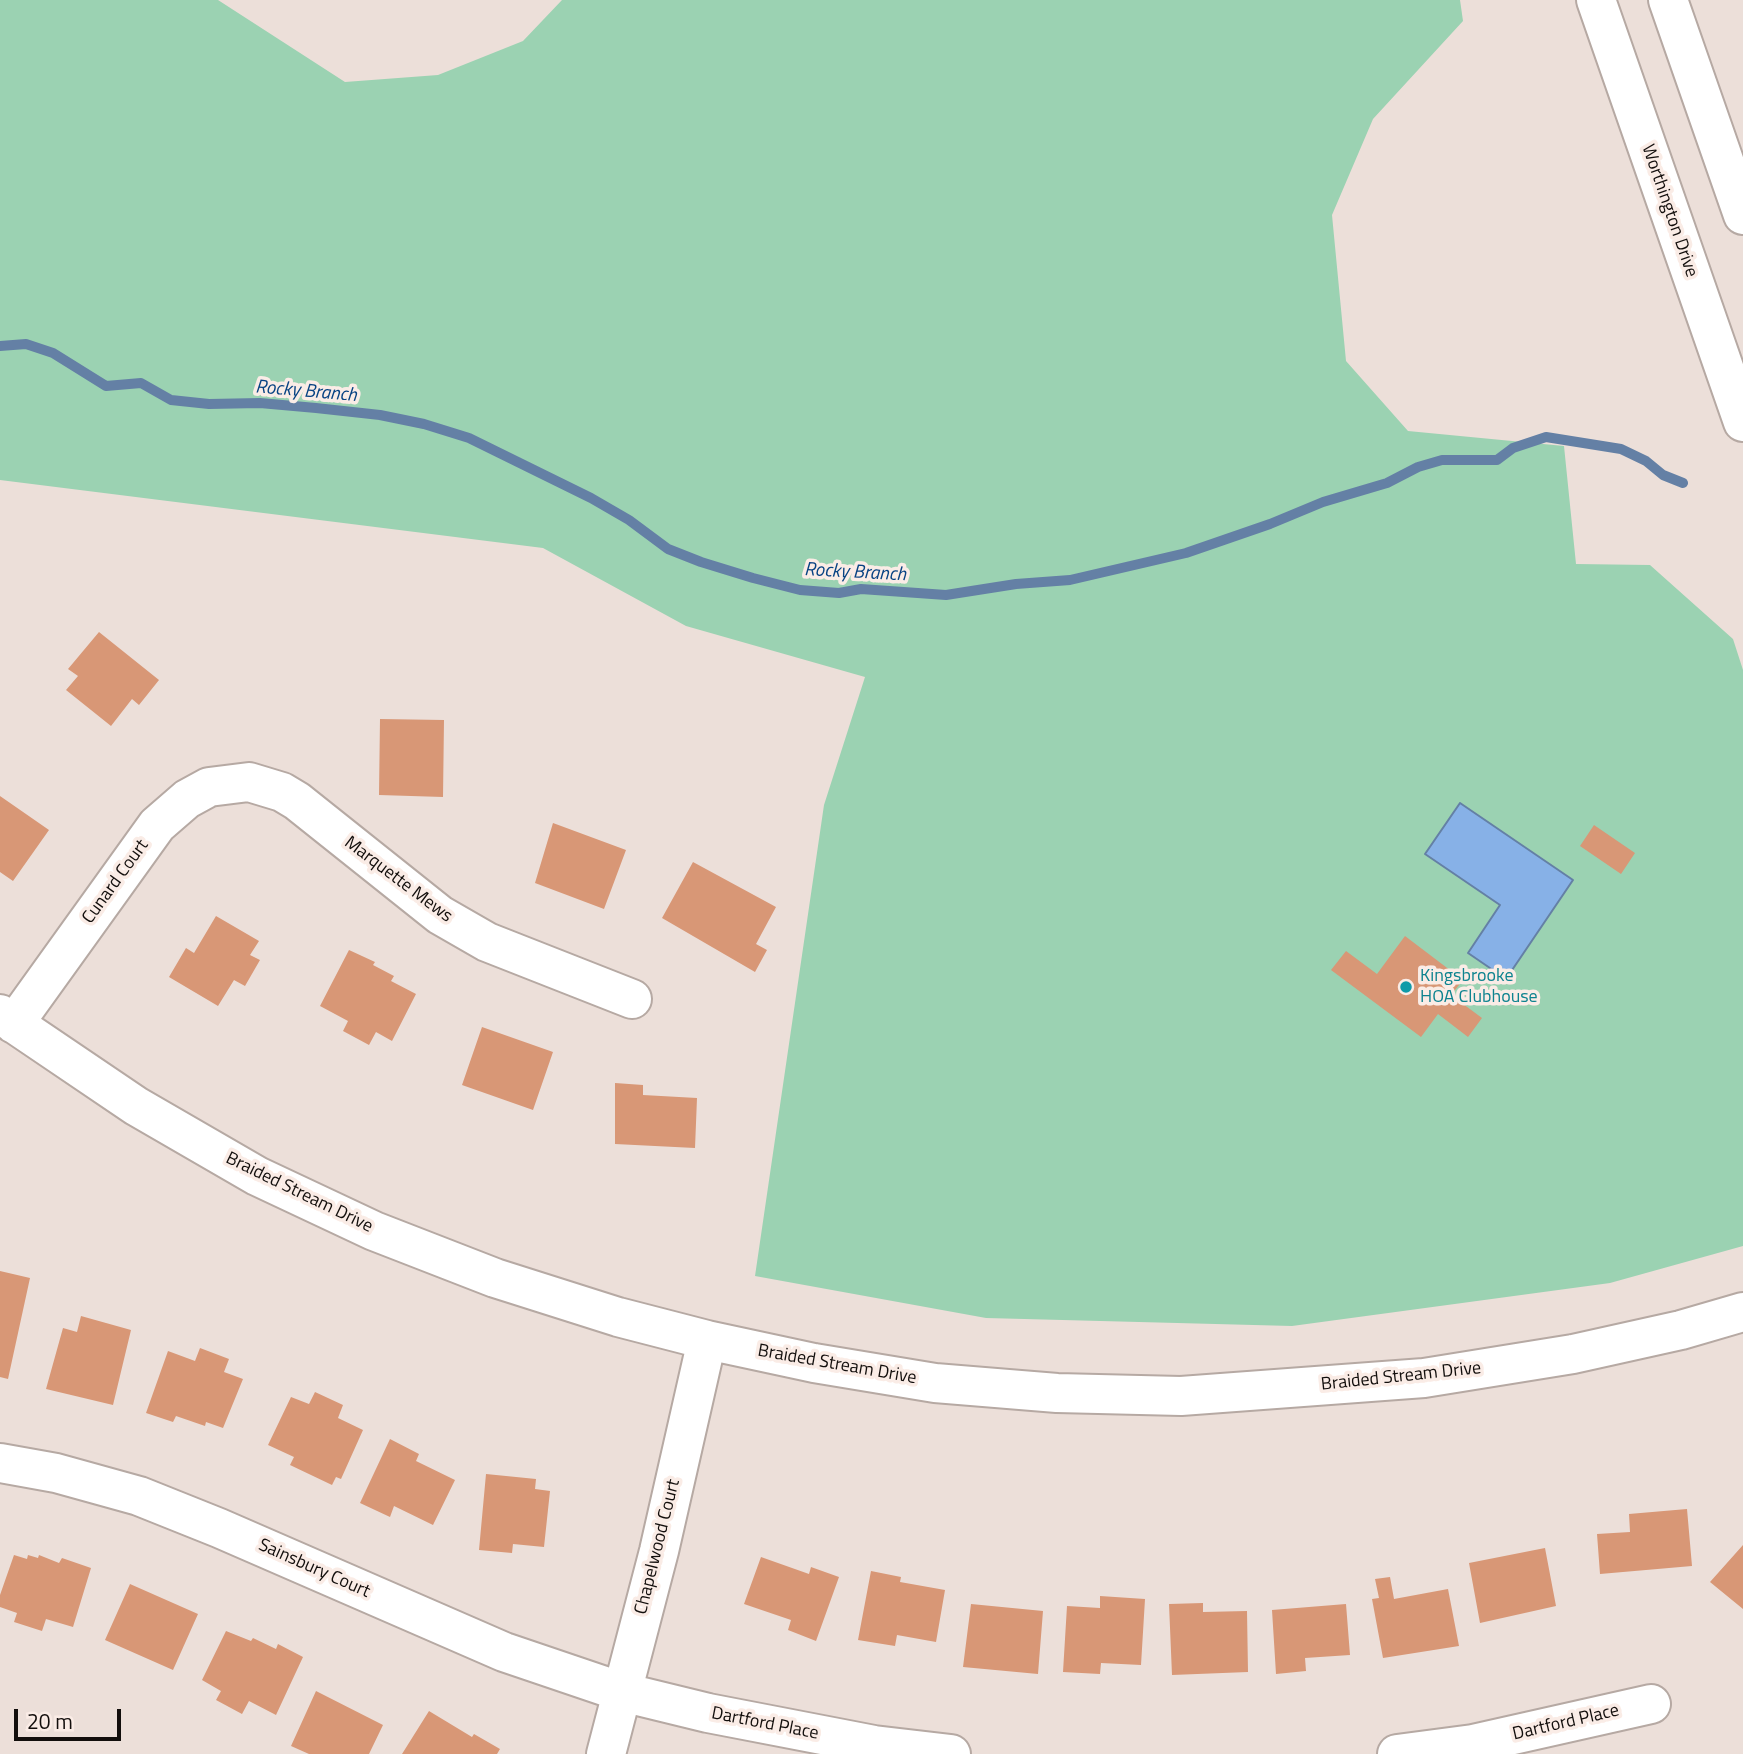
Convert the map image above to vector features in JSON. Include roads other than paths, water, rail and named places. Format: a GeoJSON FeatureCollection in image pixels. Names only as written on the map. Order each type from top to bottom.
{"type":"FeatureCollection","features":[{"type":"Feature","properties":{"kind":"street","name":"Worthington Drive"},"geometry":{"type":"LineString","coordinates":[[1596,0],[1743,422]]}},
{"type":"Feature","properties":{"kind":"street"},"geometry":{"type":"LineString","coordinates":[[1668,0],[1743,215]]}},
{"type":"Feature","properties":{"kind":"street","name":"Marquette Mews"},"geometry":{"type":"LineString","coordinates":[[249,782],[282,792],[297,801],[440,915],[487,942],[632,999]]}},
{"type":"Feature","properties":{"kind":"street","name":"Cunard Court"},"geometry":{"type":"LineString","coordinates":[[7,1019],[157,825],[187,799],[209,787],[249,782]]}},
{"type":"Feature","properties":{"kind":"street","name":"Braided Stream Drive"},"geometry":{"type":"LineString","coordinates":[[7,1019],[136,1106],[257,1176],[374,1231],[495,1278],[618,1317],[814,1363],[935,1383],[1057,1393],[1181,1396],[1424,1378],[1573,1354],[1681,1330],[1743,1312]]}},
{"type":"Feature","properties":{"kind":"street","name":"Chapelwood Court"},"geometry":{"type":"LineString","coordinates":[[606,1754],[659,1551],[707,1340]]}},
{"type":"Feature","properties":{"kind":"street","name":"Sainsbury Court"},"geometry":{"type":"LineString","coordinates":[[0,1463],[56,1473],[139,1496],[504,1652],[622,1692]]}},
{"type":"Feature","properties":{"kind":"street","name":"Dartford Place"},"geometry":{"type":"LineString","coordinates":[[622,1692],[708,1713],[835,1738],[951,1754]]}},
{"type":"Feature","properties":{"kind":"street","name":"Dartford Place"},"geometry":{"type":"LineString","coordinates":[[1397,1754],[1473,1744],[1651,1704]]}},
{"type":"Feature","properties":{"kind":"water"},"geometry":{"type":"Polygon","coordinates":[[[1460,803],[1573,880],[1506,979],[1468,953],[1500,905],[1425,854],[1460,803]]]}},
{"type":"Feature","properties":{"kind":"waterway","name":"Rocky Branch"},"geometry":{"type":"LineString","coordinates":[[0,346],[26,344],[53,353],[106,386],[141,383],[171,400],[316,408],[380,415],[424,424],[469,438],[591,498],[629,520],[668,549],[701,562],[800,590],[839,593],[861,589],[946,595],[1016,584],[1070,580],[1186,553],[1270,524],[1323,502],[1387,483],[1418,467],[1442,460],[1497,460],[1513,448],[1546,437],[1621,449],[1646,461],[1663,475],[1683,483]]}},
{"type":"Feature","properties":{"kind":"place","name":"Kingsbrooke HOA Clubhouse"},"geometry":{"type":"Point","coordinates":[1406,987]}}]}
